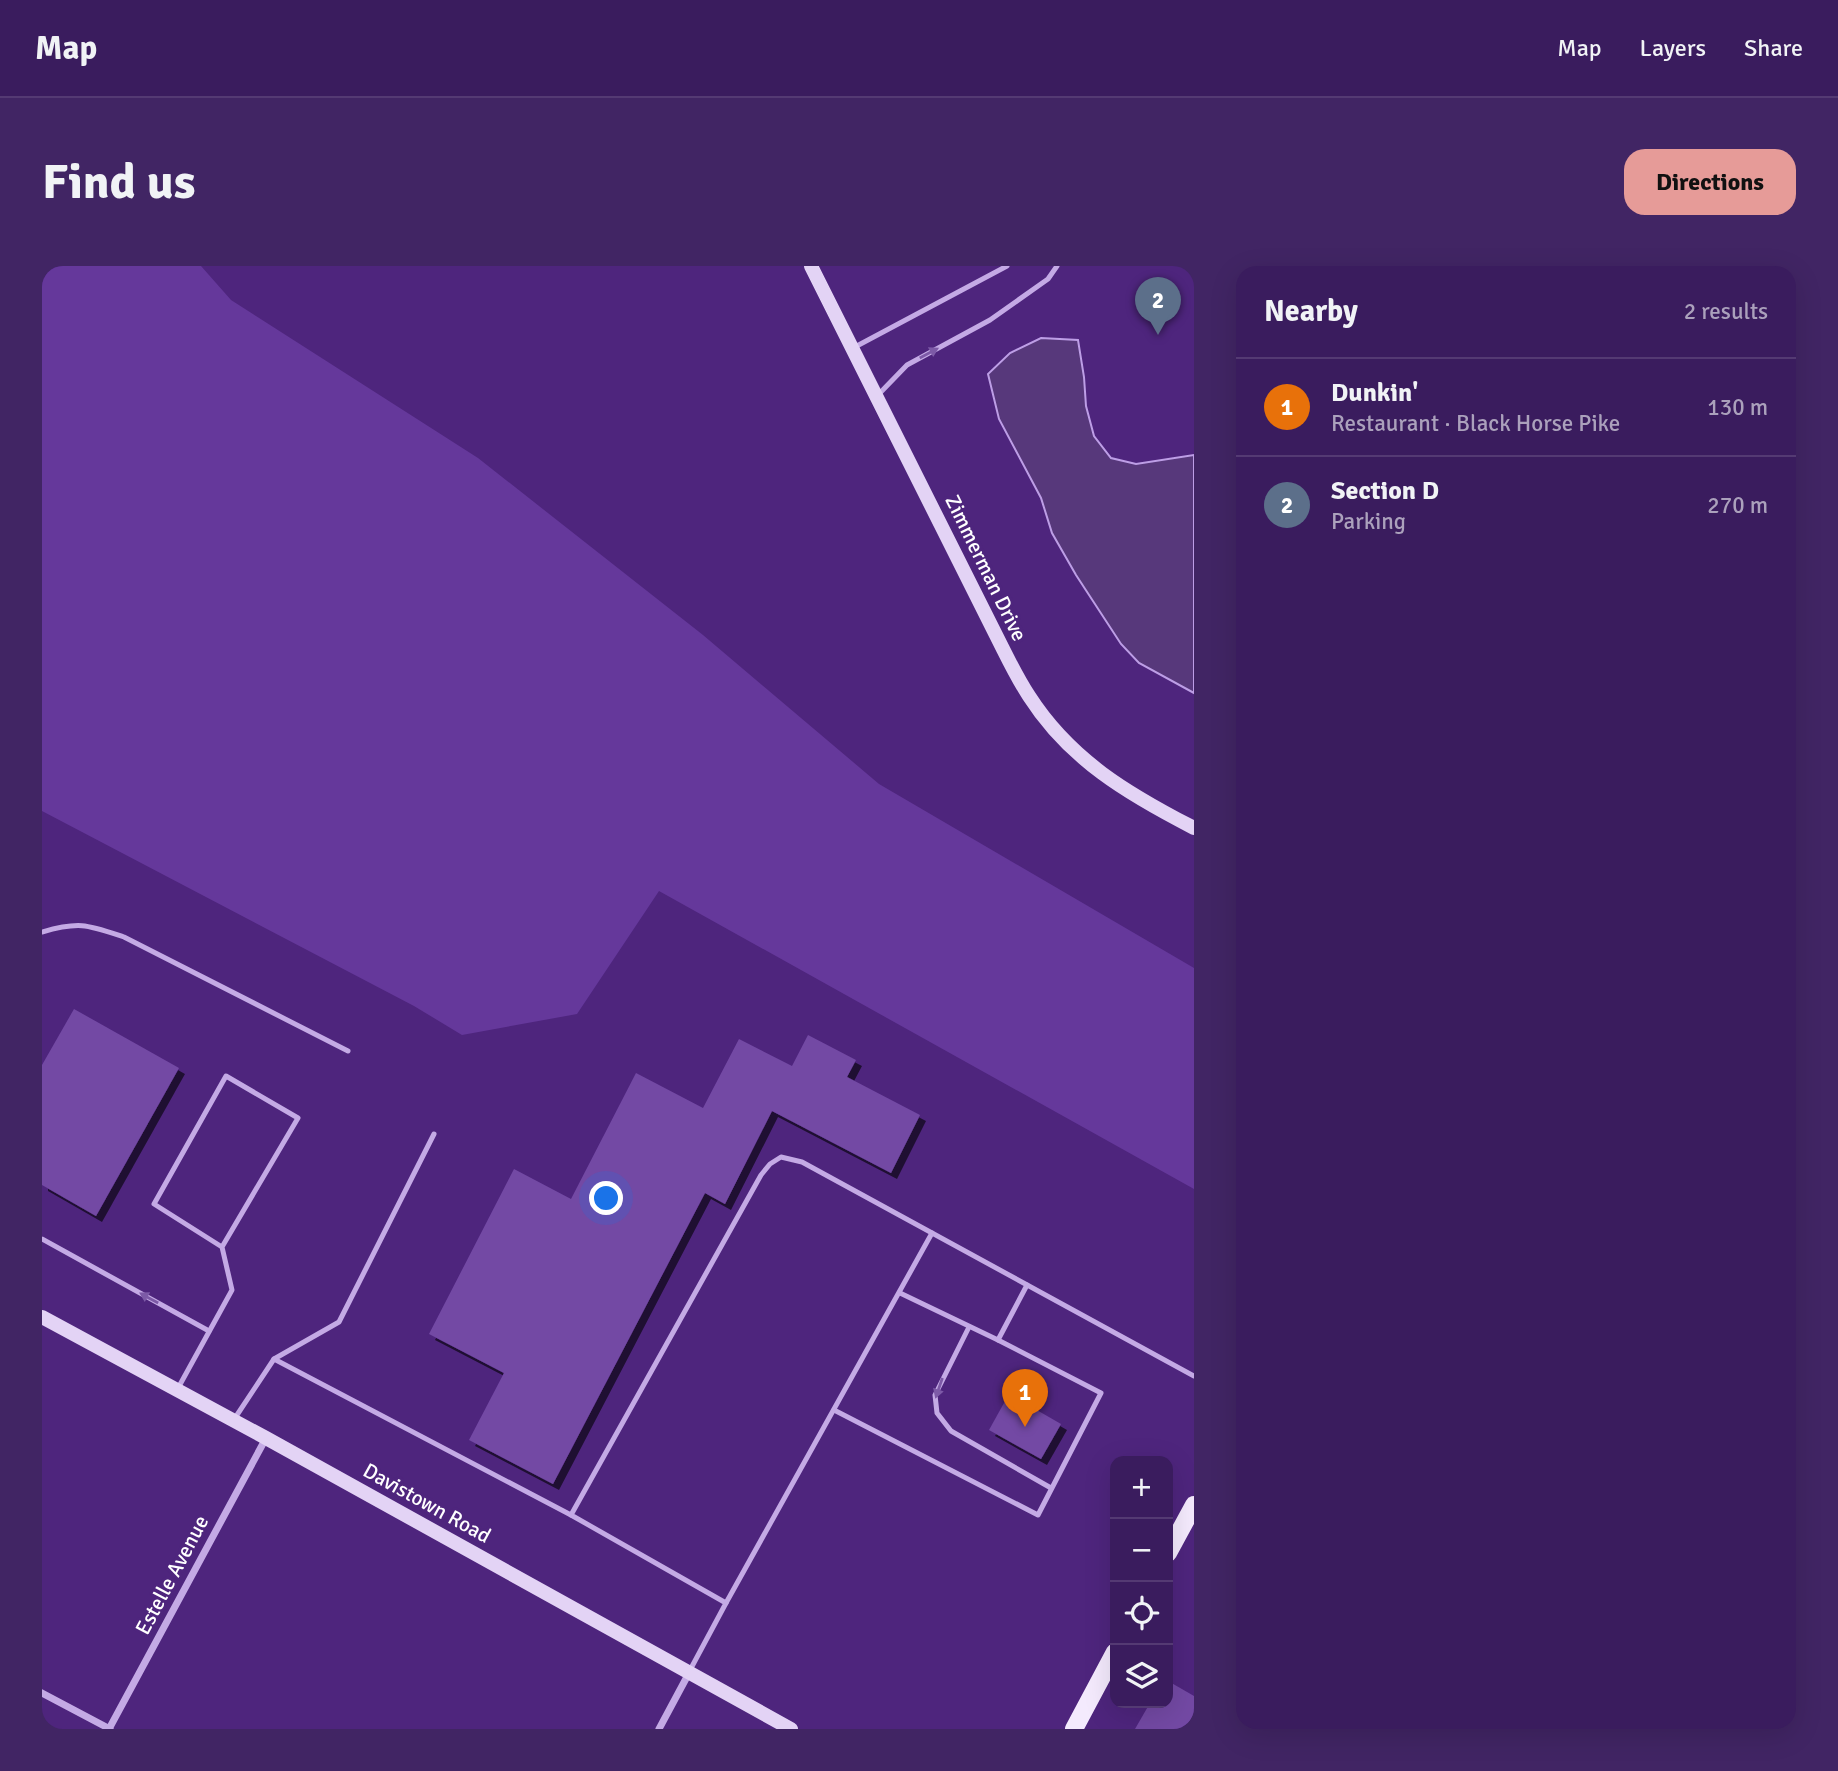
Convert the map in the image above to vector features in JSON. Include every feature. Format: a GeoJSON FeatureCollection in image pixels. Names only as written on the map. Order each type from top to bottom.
{"type":"FeatureCollection","features":[{"type":"Feature","properties":{"kind":"main road"},"geometry":{"type":"LineString","coordinates":[[1173,1544],[1194,1505]]}},
{"type":"Feature","properties":{"kind":"main road"},"geometry":{"type":"LineString","coordinates":[[1074,1729],[1110,1661]]}},
{"type":"Feature","properties":{"kind":"street","name":"Zimmerman Drive"},"geometry":{"type":"LineString","coordinates":[[811,266],[1028,696],[1066,741],[1102,775],[1145,803],[1194,828]]}},
{"type":"Feature","properties":{"kind":"street","name":"Davistown Road"},"geometry":{"type":"LineString","coordinates":[[42,1317],[791,1729]]}},
{"type":"Feature","properties":{"kind":"street","name":"Estelle Avenue"},"geometry":{"type":"LineString","coordinates":[[110,1729],[266,1438]]}},
{"type":"Feature","properties":{"kind":"street"},"geometry":{"type":"LineString","coordinates":[[659,1729],[689,1673]]}},
{"type":"Feature","properties":{"kind":"street"},"geometry":{"type":"LineString","coordinates":[[42,1693],[110,1729]]}},
{"type":"Feature","properties":{"kind":"lane"},"geometry":{"type":"LineString","coordinates":[[853,348],[1007,266]]}},
{"type":"Feature","properties":{"kind":"lane"},"geometry":{"type":"LineString","coordinates":[[877,396],[907,365],[990,320],[1048,279],[1057,266]]}},
{"type":"Feature","properties":{"kind":"lane"},"geometry":{"type":"LineString","coordinates":[[42,932],[61,926],[87,925],[124,937],[348,1051]]}},
{"type":"Feature","properties":{"kind":"lane"},"geometry":{"type":"LineString","coordinates":[[177,1390],[232,1290],[222,1247],[298,1118],[226,1076],[154,1204],[222,1247]]}},
{"type":"Feature","properties":{"kind":"lane"},"geometry":{"type":"LineString","coordinates":[[233,1420],[274,1359],[339,1322],[434,1134]]}},
{"type":"Feature","properties":{"kind":"lane"},"geometry":{"type":"LineString","coordinates":[[571,1516],[761,1175],[770,1164],[781,1157],[802,1162],[1194,1376]]}},
{"type":"Feature","properties":{"kind":"lane"},"geometry":{"type":"LineString","coordinates":[[689,1673],[932,1233]]}},
{"type":"Feature","properties":{"kind":"lane"},"geometry":{"type":"LineString","coordinates":[[42,1239],[209,1331]]}},
{"type":"Feature","properties":{"kind":"lane"},"geometry":{"type":"LineString","coordinates":[[998,1340],[1027,1285]]}},
{"type":"Feature","properties":{"kind":"lane"},"geometry":{"type":"LineString","coordinates":[[834,1410],[1038,1515],[1101,1393],[900,1293]]}},
{"type":"Feature","properties":{"kind":"lane"},"geometry":{"type":"LineString","coordinates":[[969,1327],[935,1395],[937,1413],[951,1431],[1051,1488]]}},
{"type":"Feature","properties":{"kind":"lane"},"geometry":{"type":"LineString","coordinates":[[274,1359],[571,1516],[726,1603]]}},
{"type":"Feature","properties":{"kind":"shaded area"},"geometry":{"type":"Polygon","coordinates":[[[42,266],[201,266],[231,300],[478,458],[703,635],[879,784],[1194,968],[1194,1189],[659,891],[577,1014],[462,1035],[414,1006],[42,811],[42,266]]]}},
{"type":"Feature","properties":{"kind":"shaded area"},"geometry":{"type":"Polygon","coordinates":[[[1041,338],[1078,340],[1086,406],[1094,436],[1111,458],[1136,464],[1194,455],[1194,693],[1139,663],[1121,644],[1052,533],[1041,498],[999,419],[988,374],[1010,353],[1041,338]]]}},
{"type":"Feature","properties":{"kind":"building"},"geometry":{"type":"Polygon","coordinates":[[[74,1009],[179,1068],[96,1216],[42,1185],[42,1065],[74,1009]]]}},
{"type":"Feature","properties":{"kind":"building"},"geometry":{"type":"Polygon","coordinates":[[[808,1035],[856,1060],[847,1077],[920,1115],[891,1173],[772,1111],[725,1204],[705,1193],[553,1484],[469,1440],[504,1373],[429,1334],[514,1169],[571,1199],[636,1073],[703,1108],[739,1039],[792,1066],[808,1035]]]}},
{"type":"Feature","properties":{"kind":"building"},"geometry":{"type":"Polygon","coordinates":[[[1009,1394],[1061,1424],[1041,1459],[989,1430],[1009,1394]]]}},
{"type":"Feature","properties":{"kind":"building"},"geometry":{"type":"Polygon","coordinates":[[[1173,1684],[1194,1696],[1194,1714],[1185,1729],[1135,1729],[1147,1708],[1173,1708],[1173,1684]]]}},
{"type":"Feature","properties":{"kind":"place","name":"Section D"},"geometry":{"type":"Point","coordinates":[1158,335]}},
{"type":"Feature","properties":{"kind":"place","name":"Dunkin'"},"geometry":{"type":"Point","coordinates":[1025,1427]}}]}
